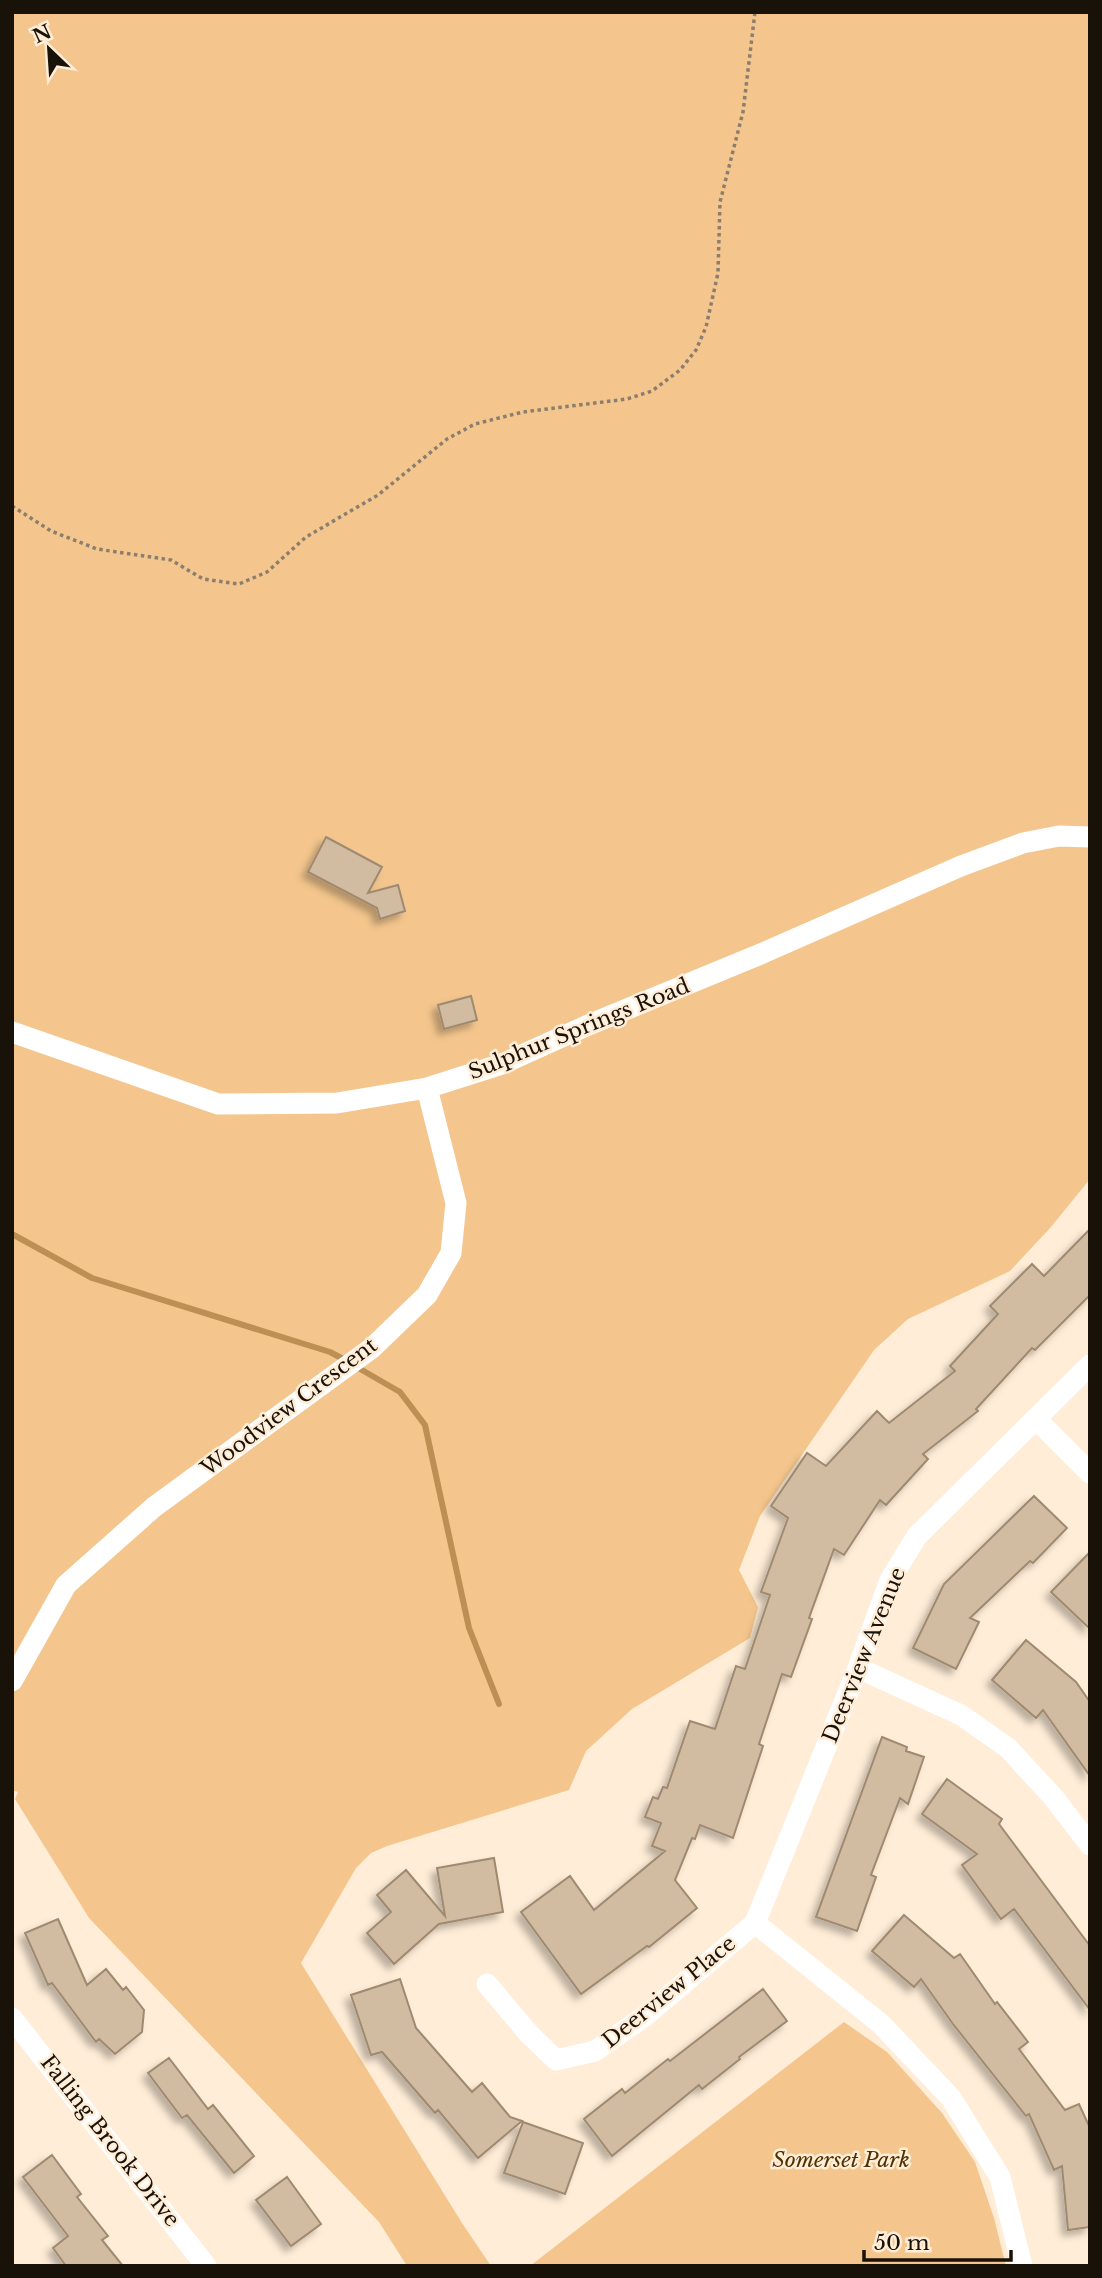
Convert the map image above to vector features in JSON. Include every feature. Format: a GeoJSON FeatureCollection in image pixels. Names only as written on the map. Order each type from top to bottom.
{"type":"FeatureCollection","features":[{"type":"Feature","properties":{"kind":"street","name":"Sulphur Springs Road"},"geometry":{"type":"LineString","coordinates":[[12,1032],[218,1104],[337,1103],[427,1088],[502,1064],[961,866],[1023,843],[1059,836],[1090,837]]}},
{"type":"Feature","properties":{"kind":"street","name":"Woodview Crescent"},"geometry":{"type":"LineString","coordinates":[[12,1681],[66,1585],[154,1507],[372,1348],[427,1294],[451,1253],[456,1203],[427,1088]]}},
{"type":"Feature","properties":{"kind":"street","name":"Deerview Avenue"},"geometry":{"type":"LineString","coordinates":[[755,1923],[858,1668],[890,1580],[917,1536],[1090,1365]]}},
{"type":"Feature","properties":{"kind":"street"},"geometry":{"type":"LineString","coordinates":[[1036,1419],[1090,1473]]}},
{"type":"Feature","properties":{"kind":"street"},"geometry":{"type":"LineString","coordinates":[[858,1668],[961,1715],[1007,1748],[1054,1798],[1090,1845]]}},
{"type":"Feature","properties":{"kind":"street"},"geometry":{"type":"LineString","coordinates":[[755,1923],[881,2024],[951,2098],[1000,2177],[1022,2266]]}},
{"type":"Feature","properties":{"kind":"street","name":"Deerview Place"},"geometry":{"type":"LineString","coordinates":[[487,1984],[529,2034],[556,2060],[595,2051],[645,2016],[755,1923]]}},
{"type":"Feature","properties":{"kind":"street","name":"Falling Brook Drive"},"geometry":{"type":"LineString","coordinates":[[12,2018],[206,2266]]}},
{"type":"Feature","properties":{"kind":"path"},"geometry":{"type":"LineString","coordinates":[[12,506],[51,531],[97,549],[171,560],[203,579],[239,584],[267,572],[306,537],[378,495],[447,439],[475,424],[523,412],[627,399],[652,391],[680,370],[696,350],[706,327],[718,273],[720,202],[743,112],[755,12]]}},
{"type":"Feature","properties":{"kind":"green space"},"geometry":{"type":"Polygon","coordinates":[[[12,12],[1090,12],[1090,1179],[1010,1271],[908,1319],[874,1350],[760,1516],[739,1570],[758,1607],[750,1638],[632,1709],[586,1751],[569,1790],[371,1853],[356,1868],[301,1963],[491,2266],[407,2266],[379,2222],[89,1918],[15,1799],[18,1792],[12,1790],[12,12]]]}},
{"type":"Feature","properties":{"kind":"green space","name":"Somerset Park"},"geometry":{"type":"Polygon","coordinates":[[[844,2022],[887,2052],[942,2113],[975,2162],[994,2218],[1006,2266],[530,2266],[844,2022]]]}},
{"type":"Feature","properties":{"kind":"building"},"geometry":{"type":"Polygon","coordinates":[[[326,837],[382,867],[368,893],[398,885],[405,911],[380,919],[377,908],[308,872],[326,837]]]}},
{"type":"Feature","properties":{"kind":"building"},"geometry":{"type":"Polygon","coordinates":[[[471,996],[477,1020],[444,1029],[438,1005],[471,996]]]}},
{"type":"Feature","properties":{"kind":"building"},"geometry":{"type":"Polygon","coordinates":[[[1090,1229],[1090,1295],[1035,1350],[1032,1348],[976,1409],[978,1411],[923,1454],[928,1459],[886,1505],[880,1500],[844,1555],[834,1549],[791,1677],[782,1674],[759,1744],[763,1746],[733,1838],[700,1825],[675,1880],[697,1908],[649,1947],[581,1994],[521,1912],[570,1876],[594,1910],[665,1851],[652,1846],[661,1823],[645,1817],[653,1797],[658,1799],[663,1787],[667,1788],[690,1721],[715,1729],[736,1666],[745,1669],[770,1595],[761,1592],[788,1518],[771,1506],[807,1453],[826,1466],[877,1411],[889,1423],[955,1371],[950,1366],[998,1314],[990,1306],[1032,1264],[1044,1276],[1090,1229]]]}},
{"type":"Feature","properties":{"kind":"building"},"geometry":{"type":"Polygon","coordinates":[[[1034,1496],[1067,1528],[1033,1563],[1030,1561],[970,1618],[979,1622],[956,1669],[913,1648],[944,1584],[1034,1496]]]}},
{"type":"Feature","properties":{"kind":"building"},"geometry":{"type":"Polygon","coordinates":[[[1090,1552],[1090,1629],[1051,1592],[1090,1552]]]}},
{"type":"Feature","properties":{"kind":"building"},"geometry":{"type":"Polygon","coordinates":[[[1026,1640],[1076,1682],[1090,1702],[1090,1776],[1043,1710],[1036,1718],[992,1680],[1026,1640]]]}},
{"type":"Feature","properties":{"kind":"building"},"geometry":{"type":"Polygon","coordinates":[[[882,1737],[907,1747],[906,1751],[924,1757],[908,1804],[900,1798],[871,1875],[876,1877],[857,1931],[816,1917],[882,1737]]]}},
{"type":"Feature","properties":{"kind":"building"},"geometry":{"type":"Polygon","coordinates":[[[947,1779],[1002,1819],[999,1824],[1090,1946],[1090,2010],[1014,1909],[1001,1919],[962,1865],[977,1854],[922,1814],[947,1779]]]}},
{"type":"Feature","properties":{"kind":"building"},"geometry":{"type":"Polygon","coordinates":[[[494,1858],[503,1912],[439,1924],[394,1964],[367,1933],[391,1912],[377,1895],[406,1870],[445,1916],[437,1868],[494,1858]]]}},
{"type":"Feature","properties":{"kind":"building"},"geometry":{"type":"Polygon","coordinates":[[[904,1915],[954,1958],[960,1954],[995,2004],[997,2002],[1028,2042],[1019,2049],[1065,2110],[1079,2104],[1090,2128],[1090,2227],[1068,2230],[1062,2166],[1054,2170],[1029,2114],[1026,2116],[921,1979],[914,1987],[872,1951],[904,1915]]]}},
{"type":"Feature","properties":{"kind":"building"},"geometry":{"type":"Polygon","coordinates":[[[58,1919],[87,1985],[106,1969],[123,1990],[126,1987],[144,2010],[142,2032],[115,2054],[99,2039],[96,2042],[52,1983],[48,1985],[25,1933],[58,1919]]]}},
{"type":"Feature","properties":{"kind":"building"},"geometry":{"type":"Polygon","coordinates":[[[400,1979],[416,2028],[472,2092],[482,2083],[510,2117],[522,2121],[478,2158],[438,2110],[435,2113],[382,2052],[371,2055],[351,1995],[400,1979]]]}},
{"type":"Feature","properties":{"kind":"building"},"geometry":{"type":"Polygon","coordinates":[[[763,1989],[787,2021],[702,2089],[699,2085],[612,2156],[584,2119],[622,2089],[625,2093],[668,2059],[670,2061],[763,1989]]]}},
{"type":"Feature","properties":{"kind":"building"},"geometry":{"type":"Polygon","coordinates":[[[169,2058],[208,2109],[213,2105],[254,2156],[234,2173],[187,2115],[182,2118],[148,2073],[169,2058]]]}},
{"type":"Feature","properties":{"kind":"building"},"geometry":{"type":"Polygon","coordinates":[[[523,2122],[583,2143],[565,2194],[504,2173],[523,2122]]]}},
{"type":"Feature","properties":{"kind":"building"},"geometry":{"type":"Polygon","coordinates":[[[52,2155],[81,2194],[77,2197],[108,2236],[102,2240],[123,2266],[66,2266],[53,2248],[68,2236],[23,2177],[52,2155]]]}},
{"type":"Feature","properties":{"kind":"building"},"geometry":{"type":"Polygon","coordinates":[[[287,2177],[321,2224],[291,2246],[256,2200],[287,2177]]]}},
{"type":"Feature","properties":{"kind":"waterway"},"geometry":{"type":"LineString","coordinates":[[12,1234],[92,1278],[330,1352],[345,1360]]}},
{"type":"Feature","properties":{"kind":"waterway"},"geometry":{"type":"LineString","coordinates":[[355,1366],[400,1392],[425,1425],[469,1628],[499,1704]]}}]}
